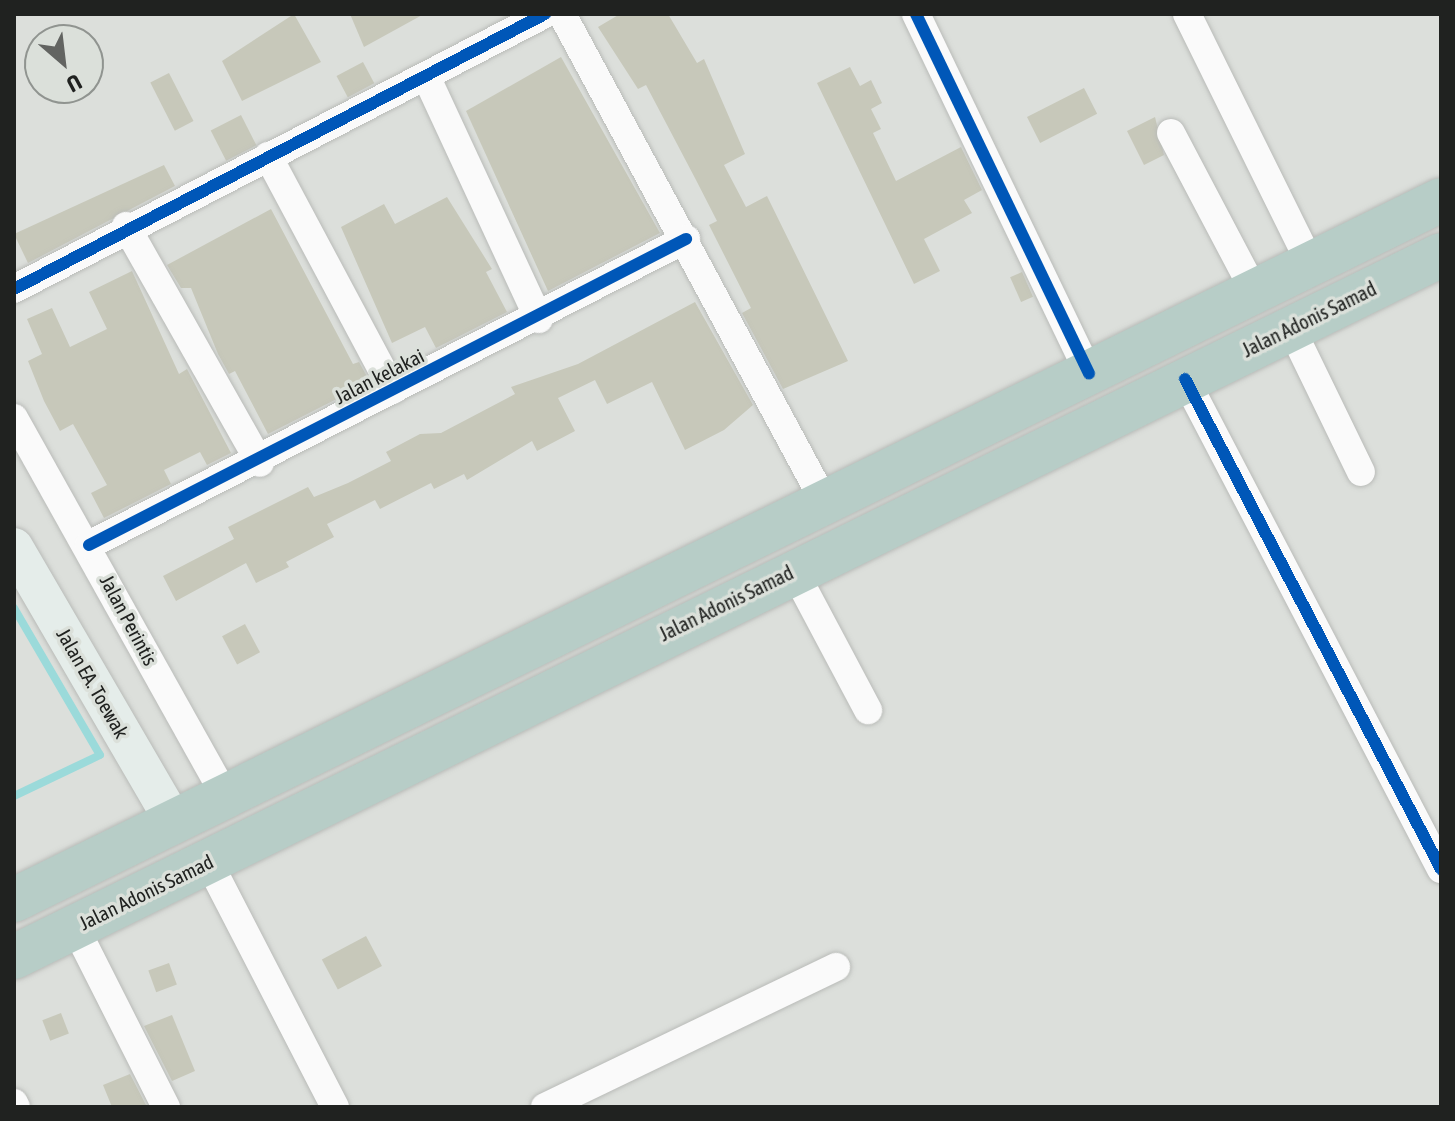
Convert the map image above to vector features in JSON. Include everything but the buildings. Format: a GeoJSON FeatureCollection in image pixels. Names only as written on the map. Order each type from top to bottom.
{"type":"FeatureCollection","features":[{"type":"Feature","properties":{"kind":"highway"},"geometry":{"type":"LineString","coordinates":[[14,900],[817,487],[1082,357],[1255,292],[1441,200]]}},
{"type":"Feature","properties":{"kind":"highway","name":"Jalan Adonis Samad"},"geometry":{"type":"LineString","coordinates":[[14,957],[793,569],[1441,255]]}},
{"type":"Feature","properties":{"kind":"street"},"geometry":{"type":"LineString","coordinates":[[14,289],[126,226],[545,14]]}},
{"type":"Feature","properties":{"kind":"street"},"geometry":{"type":"LineString","coordinates":[[562,14],[817,487]]}},
{"type":"Feature","properties":{"kind":"street"},"geometry":{"type":"LineString","coordinates":[[916,14],[1082,357]]}},
{"type":"Feature","properties":{"kind":"street"},"geometry":{"type":"LineString","coordinates":[[1187,14],[1311,265]]}},
{"type":"Feature","properties":{"kind":"street"},"geometry":{"type":"LineString","coordinates":[[426,76],[539,319]]}},
{"type":"Feature","properties":{"kind":"street"},"geometry":{"type":"LineString","coordinates":[[1171,133],[1255,292]]}},
{"type":"Feature","properties":{"kind":"street"},"geometry":{"type":"LineString","coordinates":[[268,156],[393,390]]}},
{"type":"Feature","properties":{"kind":"street"},"geometry":{"type":"LineString","coordinates":[[126,226],[260,463]]}},
{"type":"Feature","properties":{"kind":"street","name":"Jalan kelakai"},"geometry":{"type":"LineString","coordinates":[[89,545],[260,463],[393,390],[539,319],[686,239]]}},
{"type":"Feature","properties":{"kind":"street"},"geometry":{"type":"LineString","coordinates":[[1291,328],[1361,472]]}},
{"type":"Feature","properties":{"kind":"street"},"geometry":{"type":"LineString","coordinates":[[1185,379],[1438,854]]}},
{"type":"Feature","properties":{"kind":"street","name":"Jalan Perintis"},"geometry":{"type":"LineString","coordinates":[[14,418],[89,545],[224,793]]}},
{"type":"Feature","properties":{"kind":"street","name":"Jalan EA. Toewak"},"geometry":{"type":"LineString","coordinates":[[14,547],[172,819]]}},
{"type":"Feature","properties":{"kind":"street"},"geometry":{"type":"LineString","coordinates":[[793,569],[868,710]]}},
{"type":"Feature","properties":{"kind":"street"},"geometry":{"type":"LineString","coordinates":[[208,861],[335,1107]]}},
{"type":"Feature","properties":{"kind":"street"},"geometry":{"type":"LineString","coordinates":[[75,927],[166,1107]]}},
{"type":"Feature","properties":{"kind":"street"},"geometry":{"type":"LineString","coordinates":[[545,1107],[836,967]]}},
{"type":"Feature","properties":{"kind":"waterway"},"geometry":{"type":"LineString","coordinates":[[14,608],[100,755],[14,796]]}},
{"type":"Feature","properties":{"kind":"cycle path"},"geometry":{"type":"LineString","coordinates":[[14,289],[545,14]]}},
{"type":"Feature","properties":{"kind":"cycle path"},"geometry":{"type":"LineString","coordinates":[[916,14],[1089,373]]}},
{"type":"Feature","properties":{"kind":"cycle path"},"geometry":{"type":"LineString","coordinates":[[89,545],[686,239]]}},
{"type":"Feature","properties":{"kind":"cycle path"},"geometry":{"type":"LineString","coordinates":[[1185,379],[1441,869]]}}]}
